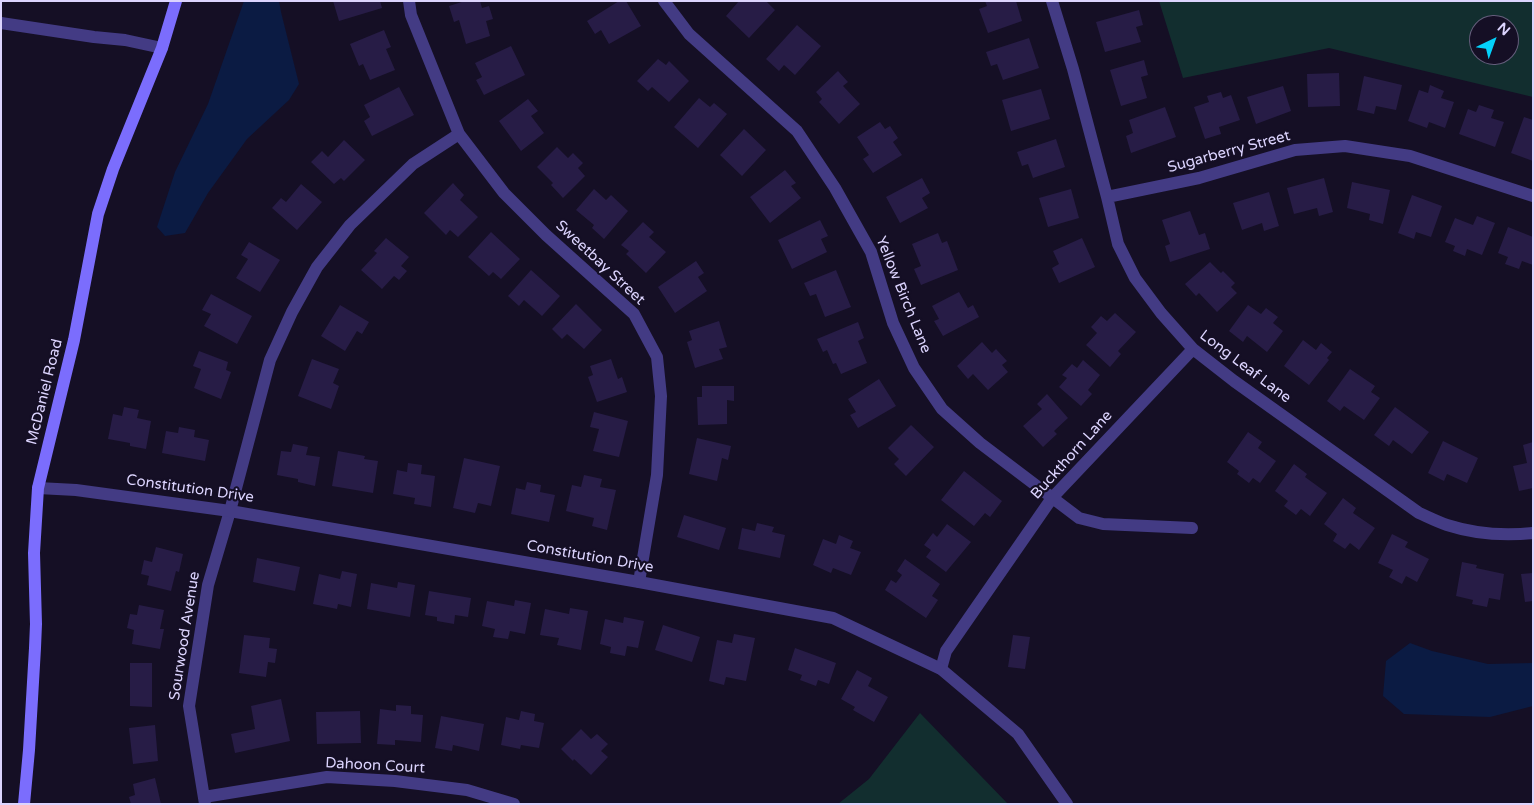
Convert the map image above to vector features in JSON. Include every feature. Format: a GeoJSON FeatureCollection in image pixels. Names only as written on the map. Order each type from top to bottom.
{"type":"FeatureCollection","features":[{"type":"Feature","properties":{"kind":"main road","name":"McDaniel Road"},"geometry":{"type":"LineString","coordinates":[[24,804],[35,648],[34,553],[38,488],[74,340],[98,214],[113,169],[162,48],[176,1]]}},
{"type":"Feature","properties":{"kind":"street","name":"Sweetbay Street"},"geometry":{"type":"LineString","coordinates":[[409,1],[411,15],[459,134],[504,193],[546,235],[634,314],[657,357],[661,396],[657,475],[639,582]]}},
{"type":"Feature","properties":{"kind":"street","name":"Yellow Birch Lane"},"geometry":{"type":"LineString","coordinates":[[664,1],[689,34],[797,131],[836,188],[870,252],[893,323],[914,368],[942,409],[980,443],[1079,518],[1103,524],[1192,528]]}},
{"type":"Feature","properties":{"kind":"street","name":"Long Leaf Lane"},"geometry":{"type":"LineString","coordinates":[[1052,1],[1074,69],[1118,244],[1135,278],[1161,313],[1193,349],[1234,381],[1419,512],[1447,525],[1480,533],[1512,535],[1533,533]]}},
{"type":"Feature","properties":{"kind":"street"},"geometry":{"type":"LineString","coordinates":[[1,23],[126,40],[162,48]]}},
{"type":"Feature","properties":{"kind":"street","name":"Sourwood Avenue"},"geometry":{"type":"LineString","coordinates":[[205,800],[189,706],[208,585],[230,511],[270,360],[292,312],[317,267],[350,226],[413,164],[459,134]]}},
{"type":"Feature","properties":{"kind":"street","name":"Sugarberry Street"},"geometry":{"type":"LineString","coordinates":[[1107,197],[1199,178],[1295,150],[1345,146],[1410,156],[1533,196]]}},
{"type":"Feature","properties":{"kind":"street","name":"Buckthorn Lane"},"geometry":{"type":"LineString","coordinates":[[941,669],[946,651],[1052,498],[1193,349]]}},
{"type":"Feature","properties":{"kind":"street","name":"Constitution Drive"},"geometry":{"type":"LineString","coordinates":[[38,488],[76,490],[230,511],[639,582],[833,618],[941,669],[1018,734],[1067,804]]}},
{"type":"Feature","properties":{"kind":"street","name":"Dahoon Court"},"geometry":{"type":"LineString","coordinates":[[205,800],[327,777],[395,781],[466,790],[514,804]]}},
{"type":"Feature","properties":{"kind":"green space"},"geometry":{"type":"Polygon","coordinates":[[[1159,1],[1533,1],[1533,97],[1329,48],[1183,78],[1159,1]]]}},
{"type":"Feature","properties":{"kind":"green space"},"geometry":{"type":"Polygon","coordinates":[[[920,713],[1008,804],[838,804],[869,779],[920,713]]]}},
{"type":"Feature","properties":{"kind":"water"},"geometry":{"type":"Polygon","coordinates":[[[244,1],[279,1],[299,84],[289,100],[247,139],[208,193],[185,233],[165,236],[157,227],[175,172],[208,104],[244,1]]]}},
{"type":"Feature","properties":{"kind":"water"},"geometry":{"type":"Polygon","coordinates":[[[1410,643],[1432,651],[1488,664],[1533,663],[1533,706],[1490,717],[1404,714],[1383,696],[1386,661],[1410,643]]]}},
{"type":"Feature","properties":{"kind":"building"},"geometry":{"type":"Polygon","coordinates":[[[333,1],[380,1],[382,8],[339,21],[333,1]]]}},
{"type":"Feature","properties":{"kind":"building"},"geometry":{"type":"Polygon","coordinates":[[[465,1],[480,1],[482,8],[489,6],[493,19],[486,21],[490,36],[466,44],[459,20],[454,22],[449,6],[465,1]]]}},
{"type":"Feature","properties":{"kind":"building"},"geometry":{"type":"Polygon","coordinates":[[[619,1],[626,1],[641,26],[609,44],[601,30],[595,34],[587,21],[619,1]]]}},
{"type":"Feature","properties":{"kind":"building"},"geometry":{"type":"Polygon","coordinates":[[[739,1],[766,1],[775,10],[749,38],[726,16],[739,1]]]}},
{"type":"Feature","properties":{"kind":"building"},"geometry":{"type":"Polygon","coordinates":[[[985,1],[1016,1],[1022,21],[988,33],[979,9],[987,6],[985,1]]]}},
{"type":"Feature","properties":{"kind":"building"},"geometry":{"type":"Polygon","coordinates":[[[1139,10],[1143,25],[1136,27],[1141,42],[1105,52],[1096,22],[1139,10]]]}},
{"type":"Feature","properties":{"kind":"building"},"geometry":{"type":"Polygon","coordinates":[[[797,25],[821,46],[795,75],[784,65],[779,71],[766,59],[797,25]]]}},
{"type":"Feature","properties":{"kind":"building"},"geometry":{"type":"Polygon","coordinates":[[[384,30],[391,47],[386,49],[395,70],[370,80],[363,64],[359,66],[350,44],[384,30]]]}},
{"type":"Feature","properties":{"kind":"building"},"geometry":{"type":"Polygon","coordinates":[[[1029,38],[1039,68],[1003,80],[997,64],[991,66],[986,52],[1029,38]]]}},
{"type":"Feature","properties":{"kind":"building"},"geometry":{"type":"Polygon","coordinates":[[[511,46],[525,75],[484,95],[476,80],[482,77],[475,63],[511,46]]]}},
{"type":"Feature","properties":{"kind":"building"},"geometry":{"type":"Polygon","coordinates":[[[658,59],[666,65],[669,61],[689,81],[669,102],[652,87],[648,91],[637,81],[658,59]]]}},
{"type":"Feature","properties":{"kind":"building"},"geometry":{"type":"Polygon","coordinates":[[[1144,60],[1148,75],[1141,77],[1147,98],[1121,106],[1110,70],[1144,60]]]}},
{"type":"Feature","properties":{"kind":"building"},"geometry":{"type":"Polygon","coordinates":[[[838,71],[848,82],[843,86],[860,104],[839,124],[819,102],[822,99],[816,92],[838,71]]]}},
{"type":"Feature","properties":{"kind":"building"},"geometry":{"type":"Polygon","coordinates":[[[1339,73],[1340,106],[1308,107],[1307,74],[1339,73]]]}},
{"type":"Feature","properties":{"kind":"building"},"geometry":{"type":"Polygon","coordinates":[[[1364,76],[1402,85],[1396,110],[1376,106],[1374,114],[1357,110],[1364,76]]]}},
{"type":"Feature","properties":{"kind":"building"},"geometry":{"type":"Polygon","coordinates":[[[1430,85],[1444,91],[1441,98],[1454,102],[1445,128],[1429,122],[1427,128],[1408,121],[1419,90],[1428,93],[1430,85]]]}},
{"type":"Feature","properties":{"kind":"building"},"geometry":{"type":"Polygon","coordinates":[[[1283,86],[1291,111],[1256,124],[1247,97],[1283,86]]]}},
{"type":"Feature","properties":{"kind":"building"},"geometry":{"type":"Polygon","coordinates":[[[399,87],[414,115],[372,136],[364,121],[370,117],[364,105],[399,87]]]}},
{"type":"Feature","properties":{"kind":"building"},"geometry":{"type":"Polygon","coordinates":[[[1041,89],[1050,119],[1011,131],[1002,100],[1041,89]]]}},
{"type":"Feature","properties":{"kind":"building"},"geometry":{"type":"Polygon","coordinates":[[[1221,92],[1223,98],[1231,95],[1240,120],[1219,127],[1221,134],[1205,139],[1194,107],[1209,102],[1207,96],[1221,92]]]}},
{"type":"Feature","properties":{"kind":"building"},"geometry":{"type":"Polygon","coordinates":[[[699,98],[710,107],[714,103],[727,114],[698,148],[674,127],[699,98]]]}},
{"type":"Feature","properties":{"kind":"building"},"geometry":{"type":"Polygon","coordinates":[[[528,99],[538,111],[531,116],[544,133],[521,151],[499,121],[528,99]]]}},
{"type":"Feature","properties":{"kind":"building"},"geometry":{"type":"Polygon","coordinates":[[[1479,105],[1494,110],[1491,118],[1504,122],[1495,147],[1459,134],[1468,109],[1476,112],[1479,105]]]}},
{"type":"Feature","properties":{"kind":"building"},"geometry":{"type":"Polygon","coordinates":[[[1165,107],[1176,137],[1131,153],[1126,136],[1133,133],[1129,120],[1165,107]]]}},
{"type":"Feature","properties":{"kind":"building"},"geometry":{"type":"Polygon","coordinates":[[[1524,117],[1533,120],[1533,161],[1511,153],[1524,117]]]}},
{"type":"Feature","properties":{"kind":"building"},"geometry":{"type":"Polygon","coordinates":[[[880,122],[885,129],[890,126],[898,138],[893,142],[902,155],[873,173],[863,159],[869,155],[857,137],[880,122]]]}},
{"type":"Feature","properties":{"kind":"building"},"geometry":{"type":"Polygon","coordinates":[[[744,129],[766,150],[742,176],[720,155],[744,129]]]}},
{"type":"Feature","properties":{"kind":"building"},"geometry":{"type":"Polygon","coordinates":[[[1056,139],[1065,167],[1033,178],[1028,164],[1022,166],[1017,152],[1056,139]]]}},
{"type":"Feature","properties":{"kind":"building"},"geometry":{"type":"Polygon","coordinates":[[[344,140],[365,160],[344,181],[341,178],[334,184],[311,162],[322,151],[328,157],[344,140]]]}},
{"type":"Feature","properties":{"kind":"building"},"geometry":{"type":"Polygon","coordinates":[[[557,147],[568,158],[573,153],[583,163],[578,168],[585,176],[563,198],[551,185],[553,183],[537,167],[557,147]]]}},
{"type":"Feature","properties":{"kind":"building"},"geometry":{"type":"Polygon","coordinates":[[[785,170],[796,183],[791,186],[801,198],[770,223],[750,197],[785,170]]]}},
{"type":"Feature","properties":{"kind":"building"},"geometry":{"type":"Polygon","coordinates":[[[922,178],[930,193],[922,198],[928,208],[900,223],[886,197],[922,178]]]}},
{"type":"Feature","properties":{"kind":"building"},"geometry":{"type":"Polygon","coordinates":[[[1324,178],[1333,212],[1319,216],[1317,208],[1294,214],[1287,188],[1324,178]]]}},
{"type":"Feature","properties":{"kind":"building"},"geometry":{"type":"Polygon","coordinates":[[[1352,182],[1390,190],[1383,224],[1369,220],[1370,214],[1347,208],[1352,182]]]}},
{"type":"Feature","properties":{"kind":"building"},"geometry":{"type":"Polygon","coordinates":[[[453,183],[464,195],[460,200],[478,217],[458,237],[450,230],[446,235],[424,213],[453,183]]]}},
{"type":"Feature","properties":{"kind":"building"},"geometry":{"type":"Polygon","coordinates":[[[301,184],[322,202],[297,230],[272,208],[281,198],[286,202],[301,184]]]}},
{"type":"Feature","properties":{"kind":"building"},"geometry":{"type":"Polygon","coordinates":[[[594,189],[606,200],[611,195],[628,211],[604,239],[592,228],[594,225],[576,210],[594,189]]]}},
{"type":"Feature","properties":{"kind":"building"},"geometry":{"type":"Polygon","coordinates":[[[1071,189],[1079,218],[1048,227],[1039,198],[1071,189]]]}},
{"type":"Feature","properties":{"kind":"building"},"geometry":{"type":"Polygon","coordinates":[[[1269,192],[1279,226],[1264,231],[1262,223],[1242,230],[1233,203],[1269,192]]]}},
{"type":"Feature","properties":{"kind":"building"},"geometry":{"type":"Polygon","coordinates":[[[1412,195],[1442,206],[1431,237],[1416,232],[1414,239],[1398,233],[1412,195]]]}},
{"type":"Feature","properties":{"kind":"building"},"geometry":{"type":"Polygon","coordinates":[[[1190,211],[1199,235],[1205,233],[1210,249],[1170,262],[1165,246],[1170,244],[1162,220],[1190,211]]]}},
{"type":"Feature","properties":{"kind":"building"},"geometry":{"type":"Polygon","coordinates":[[[1477,216],[1495,223],[1482,255],[1467,249],[1465,256],[1453,251],[1455,246],[1445,242],[1455,218],[1473,225],[1477,216]]]}},
{"type":"Feature","properties":{"kind":"building"},"geometry":{"type":"Polygon","coordinates":[[[820,220],[828,236],[821,239],[827,252],[792,269],[778,240],[820,220]]]}},
{"type":"Feature","properties":{"kind":"building"},"geometry":{"type":"Polygon","coordinates":[[[643,222],[654,232],[649,237],[666,252],[646,273],[626,254],[629,251],[621,245],[643,222]]]}},
{"type":"Feature","properties":{"kind":"building"},"geometry":{"type":"Polygon","coordinates":[[[1508,227],[1533,237],[1533,265],[1522,261],[1519,269],[1505,264],[1508,257],[1498,253],[1508,227]]]}},
{"type":"Feature","properties":{"kind":"building"},"geometry":{"type":"Polygon","coordinates":[[[491,232],[520,259],[501,279],[493,272],[489,276],[468,257],[491,232]]]}},
{"type":"Feature","properties":{"kind":"building"},"geometry":{"type":"Polygon","coordinates":[[[938,233],[942,243],[947,241],[958,270],[921,285],[914,269],[921,266],[912,244],[938,233]]]}},
{"type":"Feature","properties":{"kind":"building"},"geometry":{"type":"Polygon","coordinates":[[[386,238],[409,257],[401,266],[407,271],[399,280],[394,276],[382,289],[361,270],[377,253],[374,251],[386,238]]]}},
{"type":"Feature","properties":{"kind":"building"},"geometry":{"type":"Polygon","coordinates":[[[1082,238],[1095,267],[1059,283],[1052,268],[1059,264],[1053,251],[1082,238]]]}},
{"type":"Feature","properties":{"kind":"building"},"geometry":{"type":"Polygon","coordinates":[[[249,242],[280,260],[260,292],[236,278],[248,259],[241,255],[249,242]]]}},
{"type":"Feature","properties":{"kind":"building"},"geometry":{"type":"Polygon","coordinates":[[[696,261],[704,273],[698,277],[707,291],[675,313],[658,287],[696,261]]]}},
{"type":"Feature","properties":{"kind":"building"},"geometry":{"type":"Polygon","coordinates":[[[1210,262],[1235,283],[1231,287],[1237,293],[1217,312],[1199,293],[1196,296],[1185,284],[1210,262]]]}},
{"type":"Feature","properties":{"kind":"building"},"geometry":{"type":"Polygon","coordinates":[[[531,270],[560,296],[542,316],[524,300],[519,306],[508,296],[531,270]]]}},
{"type":"Feature","properties":{"kind":"building"},"geometry":{"type":"Polygon","coordinates":[[[836,270],[851,307],[825,317],[816,294],[810,296],[804,283],[836,270]]]}},
{"type":"Feature","properties":{"kind":"building"},"geometry":{"type":"Polygon","coordinates":[[[959,292],[968,308],[973,305],[979,317],[943,336],[934,321],[939,319],[932,306],[959,292]]]}},
{"type":"Feature","properties":{"kind":"building"},"geometry":{"type":"Polygon","coordinates":[[[211,294],[252,316],[237,344],[204,326],[211,314],[202,310],[211,294]]]}},
{"type":"Feature","properties":{"kind":"building"},"geometry":{"type":"Polygon","coordinates":[[[576,304],[602,330],[584,349],[567,334],[562,339],[552,329],[576,304]]]}},
{"type":"Feature","properties":{"kind":"building"},"geometry":{"type":"Polygon","coordinates":[[[340,305],[369,322],[362,334],[357,331],[345,351],[321,336],[340,305]]]}},
{"type":"Feature","properties":{"kind":"building"},"geometry":{"type":"Polygon","coordinates":[[[1248,305],[1261,314],[1266,308],[1278,317],[1273,323],[1283,331],[1267,352],[1247,336],[1243,342],[1229,331],[1248,305]]]}},
{"type":"Feature","properties":{"kind":"building"},"geometry":{"type":"Polygon","coordinates":[[[1115,313],[1136,332],[1118,351],[1121,354],[1110,367],[1086,345],[1097,333],[1091,327],[1101,316],[1107,321],[1115,313]]]}},
{"type":"Feature","properties":{"kind":"building"},"geometry":{"type":"Polygon","coordinates":[[[719,321],[727,347],[719,349],[723,359],[695,368],[687,342],[692,340],[689,331],[719,321]]]}},
{"type":"Feature","properties":{"kind":"building"},"geometry":{"type":"Polygon","coordinates":[[[858,322],[864,338],[858,341],[867,363],[841,374],[836,363],[833,364],[827,350],[823,352],[817,339],[858,322]]]}},
{"type":"Feature","properties":{"kind":"building"},"geometry":{"type":"Polygon","coordinates":[[[1303,340],[1316,350],[1321,343],[1332,352],[1327,358],[1329,360],[1309,385],[1284,366],[1303,340]]]}},
{"type":"Feature","properties":{"kind":"building"},"geometry":{"type":"Polygon","coordinates":[[[982,342],[992,353],[996,349],[1007,361],[1002,365],[1008,372],[988,390],[973,374],[968,379],[957,366],[982,342]]]}},
{"type":"Feature","properties":{"kind":"building"},"geometry":{"type":"Polygon","coordinates":[[[199,351],[228,362],[226,370],[231,372],[221,399],[194,388],[201,369],[193,366],[199,351]]]}},
{"type":"Feature","properties":{"kind":"building"},"geometry":{"type":"Polygon","coordinates":[[[312,359],[339,369],[333,383],[339,386],[331,409],[298,396],[312,359]]]}},
{"type":"Feature","properties":{"kind":"building"},"geometry":{"type":"Polygon","coordinates":[[[611,359],[618,379],[622,377],[627,392],[597,402],[588,377],[593,375],[590,366],[611,359]]]}},
{"type":"Feature","properties":{"kind":"building"},"geometry":{"type":"Polygon","coordinates":[[[1083,360],[1100,375],[1088,390],[1092,394],[1081,406],[1059,387],[1067,378],[1062,375],[1072,364],[1077,368],[1083,360]]]}},
{"type":"Feature","properties":{"kind":"building"},"geometry":{"type":"Polygon","coordinates":[[[1350,369],[1375,386],[1371,392],[1380,398],[1364,420],[1344,406],[1340,411],[1327,401],[1350,369]]]}},
{"type":"Feature","properties":{"kind":"building"},"geometry":{"type":"Polygon","coordinates":[[[879,379],[896,406],[858,428],[850,415],[856,412],[848,399],[879,379]]]}},
{"type":"Feature","properties":{"kind":"building"},"geometry":{"type":"Polygon","coordinates":[[[702,386],[734,386],[734,401],[727,400],[727,424],[698,425],[697,397],[702,397],[702,386]]]}},
{"type":"Feature","properties":{"kind":"building"},"geometry":{"type":"Polygon","coordinates":[[[1047,394],[1068,418],[1054,431],[1057,434],[1043,447],[1023,426],[1042,409],[1037,404],[1047,394]]]}},
{"type":"Feature","properties":{"kind":"building"},"geometry":{"type":"Polygon","coordinates":[[[124,407],[139,410],[137,418],[151,421],[146,449],[130,446],[130,443],[108,439],[113,414],[122,416],[124,407]]]}},
{"type":"Feature","properties":{"kind":"building"},"geometry":{"type":"Polygon","coordinates":[[[1395,407],[1429,432],[1412,454],[1393,440],[1389,446],[1374,435],[1395,407]]]}},
{"type":"Feature","properties":{"kind":"building"},"geometry":{"type":"Polygon","coordinates":[[[594,412],[628,421],[619,457],[593,451],[599,429],[590,427],[594,412]]]}},
{"type":"Feature","properties":{"kind":"building"},"geometry":{"type":"Polygon","coordinates":[[[911,425],[934,447],[906,476],[894,464],[899,459],[888,448],[911,425]]]}},
{"type":"Feature","properties":{"kind":"building"},"geometry":{"type":"Polygon","coordinates":[[[179,427],[195,430],[194,437],[209,440],[205,461],[162,453],[166,431],[178,433],[179,427]]]}},
{"type":"Feature","properties":{"kind":"building"},"geometry":{"type":"Polygon","coordinates":[[[1248,432],[1262,442],[1258,448],[1276,461],[1260,483],[1253,478],[1249,483],[1237,474],[1239,471],[1227,462],[1248,432]]]}},
{"type":"Feature","properties":{"kind":"building"},"geometry":{"type":"Polygon","coordinates":[[[697,438],[731,446],[728,460],[722,458],[717,481],[689,474],[697,438]]]}},
{"type":"Feature","properties":{"kind":"building"},"geometry":{"type":"Polygon","coordinates":[[[1443,441],[1478,458],[1467,483],[1447,474],[1444,481],[1428,473],[1443,441]]]}},
{"type":"Feature","properties":{"kind":"building"},"geometry":{"type":"Polygon","coordinates":[[[1533,442],[1533,488],[1519,491],[1513,466],[1527,463],[1523,445],[1533,442]]]}},
{"type":"Feature","properties":{"kind":"building"},"geometry":{"type":"Polygon","coordinates":[[[293,444],[308,447],[306,455],[320,457],[315,486],[298,482],[298,479],[277,475],[281,451],[291,452],[293,444]]]}},
{"type":"Feature","properties":{"kind":"building"},"geometry":{"type":"Polygon","coordinates":[[[338,451],[365,456],[364,459],[378,461],[373,493],[332,486],[338,451]]]}},
{"type":"Feature","properties":{"kind":"building"},"geometry":{"type":"Polygon","coordinates":[[[464,458],[500,466],[491,506],[478,503],[475,513],[453,508],[464,458]]]}},
{"type":"Feature","properties":{"kind":"building"},"geometry":{"type":"Polygon","coordinates":[[[408,463],[422,465],[421,474],[435,476],[431,507],[414,504],[415,498],[393,494],[397,470],[407,472],[408,463]]]}},
{"type":"Feature","properties":{"kind":"building"},"geometry":{"type":"Polygon","coordinates":[[[1294,464],[1307,474],[1305,477],[1327,493],[1310,516],[1301,509],[1296,515],[1284,506],[1288,501],[1275,491],[1294,464]]]}},
{"type":"Feature","properties":{"kind":"building"},"geometry":{"type":"Polygon","coordinates":[[[964,471],[1002,501],[990,517],[985,513],[974,526],[941,500],[964,471]]]}},
{"type":"Feature","properties":{"kind":"building"},"geometry":{"type":"Polygon","coordinates":[[[584,475],[602,479],[600,487],[616,490],[607,530],[592,526],[594,518],[566,511],[572,485],[581,487],[584,475]]]}},
{"type":"Feature","properties":{"kind":"building"},"geometry":{"type":"Polygon","coordinates":[[[527,482],[541,485],[540,492],[555,495],[549,522],[511,514],[516,488],[525,490],[527,482]]]}},
{"type":"Feature","properties":{"kind":"building"},"geometry":{"type":"Polygon","coordinates":[[[1343,498],[1356,508],[1353,513],[1375,528],[1359,550],[1350,543],[1345,549],[1333,541],[1337,534],[1324,524],[1343,498]]]}},
{"type":"Feature","properties":{"kind":"building"},"geometry":{"type":"Polygon","coordinates":[[[684,515],[726,528],[719,550],[677,537],[684,515]]]}},
{"type":"Feature","properties":{"kind":"building"},"geometry":{"type":"Polygon","coordinates":[[[757,523],[774,527],[772,532],[785,535],[780,558],[738,549],[742,528],[755,531],[757,523]]]}},
{"type":"Feature","properties":{"kind":"building"},"geometry":{"type":"Polygon","coordinates":[[[947,524],[971,542],[946,572],[926,557],[931,550],[924,545],[933,533],[937,537],[947,524]]]}},
{"type":"Feature","properties":{"kind":"building"},"geometry":{"type":"Polygon","coordinates":[[[1392,534],[1408,542],[1405,547],[1429,559],[1417,582],[1406,576],[1402,584],[1389,577],[1393,570],[1378,563],[1392,534]]]}},
{"type":"Feature","properties":{"kind":"building"},"geometry":{"type":"Polygon","coordinates":[[[839,535],[853,541],[850,548],[861,552],[851,575],[833,568],[831,573],[813,565],[823,539],[836,544],[839,535]]]}},
{"type":"Feature","properties":{"kind":"building"},"geometry":{"type":"Polygon","coordinates":[[[156,547],[183,554],[179,572],[176,571],[171,591],[147,585],[149,576],[141,574],[144,560],[152,562],[156,547]]]}},
{"type":"Feature","properties":{"kind":"building"},"geometry":{"type":"Polygon","coordinates":[[[257,558],[300,567],[295,591],[253,582],[257,558]]]}},
{"type":"Feature","properties":{"kind":"building"},"geometry":{"type":"Polygon","coordinates":[[[905,559],[940,584],[932,596],[938,600],[926,618],[885,590],[891,580],[896,583],[902,575],[897,571],[905,559]]]}},
{"type":"Feature","properties":{"kind":"building"},"geometry":{"type":"Polygon","coordinates":[[[1462,562],[1477,565],[1476,568],[1504,574],[1500,600],[1489,598],[1487,607],[1472,604],[1473,600],[1456,596],[1462,562]]]}},
{"type":"Feature","properties":{"kind":"building"},"geometry":{"type":"Polygon","coordinates":[[[342,571],[357,574],[351,607],[338,604],[337,609],[313,604],[319,574],[340,579],[342,571]]]}},
{"type":"Feature","properties":{"kind":"building"},"geometry":{"type":"Polygon","coordinates":[[[1533,573],[1533,601],[1525,602],[1521,574],[1533,573]]]}},
{"type":"Feature","properties":{"kind":"building"},"geometry":{"type":"Polygon","coordinates":[[[398,582],[415,585],[410,617],[367,609],[371,583],[397,588],[398,582]]]}},
{"type":"Feature","properties":{"kind":"building"},"geometry":{"type":"Polygon","coordinates":[[[429,591],[471,598],[468,617],[455,615],[454,624],[437,621],[437,617],[425,615],[429,591]]]}},
{"type":"Feature","properties":{"kind":"building"},"geometry":{"type":"Polygon","coordinates":[[[515,600],[531,603],[525,634],[510,631],[508,639],[493,637],[495,629],[482,626],[487,601],[514,606],[515,600]]]}},
{"type":"Feature","properties":{"kind":"building"},"geometry":{"type":"Polygon","coordinates":[[[139,605],[164,610],[160,629],[164,629],[160,649],[132,644],[134,630],[127,628],[130,614],[137,615],[139,605]]]}},
{"type":"Feature","properties":{"kind":"building"},"geometry":{"type":"Polygon","coordinates":[[[570,608],[588,611],[581,650],[557,645],[559,638],[540,635],[545,609],[569,614],[570,608]]]}},
{"type":"Feature","properties":{"kind":"building"},"geometry":{"type":"Polygon","coordinates":[[[624,617],[644,621],[638,648],[627,646],[625,656],[610,653],[611,647],[600,644],[605,619],[623,623],[624,617]]]}},
{"type":"Feature","properties":{"kind":"building"},"geometry":{"type":"Polygon","coordinates":[[[663,625],[700,637],[692,662],[655,650],[663,625]]]}},
{"type":"Feature","properties":{"kind":"building"},"geometry":{"type":"Polygon","coordinates":[[[734,634],[755,638],[746,681],[726,677],[724,685],[709,681],[717,640],[732,643],[734,634]]]}},
{"type":"Feature","properties":{"kind":"building"},"geometry":{"type":"Polygon","coordinates":[[[244,635],[270,638],[269,648],[277,649],[275,663],[268,662],[266,677],[239,673],[244,635]]]}},
{"type":"Feature","properties":{"kind":"building"},"geometry":{"type":"Polygon","coordinates":[[[1013,635],[1030,637],[1025,669],[1008,667],[1013,635]]]}},
{"type":"Feature","properties":{"kind":"building"},"geometry":{"type":"Polygon","coordinates":[[[795,648],[836,663],[829,684],[818,680],[816,686],[800,680],[802,675],[788,670],[795,648]]]}},
{"type":"Feature","properties":{"kind":"building"},"geometry":{"type":"Polygon","coordinates":[[[130,663],[152,663],[152,707],[130,706],[130,663]]]}},
{"type":"Feature","properties":{"kind":"building"},"geometry":{"type":"Polygon","coordinates":[[[857,670],[872,678],[868,686],[888,697],[874,722],[853,710],[855,707],[841,699],[857,670]]]}},
{"type":"Feature","properties":{"kind":"building"},"geometry":{"type":"Polygon","coordinates":[[[281,699],[290,741],[235,753],[231,734],[255,729],[251,706],[281,699]]]}},
{"type":"Feature","properties":{"kind":"building"},"geometry":{"type":"Polygon","coordinates":[[[396,705],[411,706],[411,714],[423,715],[421,742],[395,740],[395,745],[377,744],[380,709],[396,711],[396,705]]]}},
{"type":"Feature","properties":{"kind":"building"},"geometry":{"type":"Polygon","coordinates":[[[360,711],[361,743],[317,744],[316,712],[360,711]]]}},
{"type":"Feature","properties":{"kind":"building"},"geometry":{"type":"Polygon","coordinates":[[[521,711],[535,714],[534,721],[544,723],[539,748],[521,745],[520,749],[501,745],[506,717],[519,720],[521,711]]]}},
{"type":"Feature","properties":{"kind":"building"},"geometry":{"type":"Polygon","coordinates":[[[441,716],[484,724],[479,751],[453,745],[452,751],[435,748],[441,716]]]}},
{"type":"Feature","properties":{"kind":"building"},"geometry":{"type":"Polygon","coordinates":[[[155,725],[158,761],[133,764],[129,728],[155,725]]]}},
{"type":"Feature","properties":{"kind":"building"},"geometry":{"type":"Polygon","coordinates":[[[581,729],[591,739],[597,734],[608,744],[601,751],[608,757],[591,775],[561,749],[581,729]]]}},
{"type":"Feature","properties":{"kind":"building"},"geometry":{"type":"Polygon","coordinates":[[[155,778],[161,804],[131,804],[129,797],[135,795],[133,784],[155,778]]]}}]}
